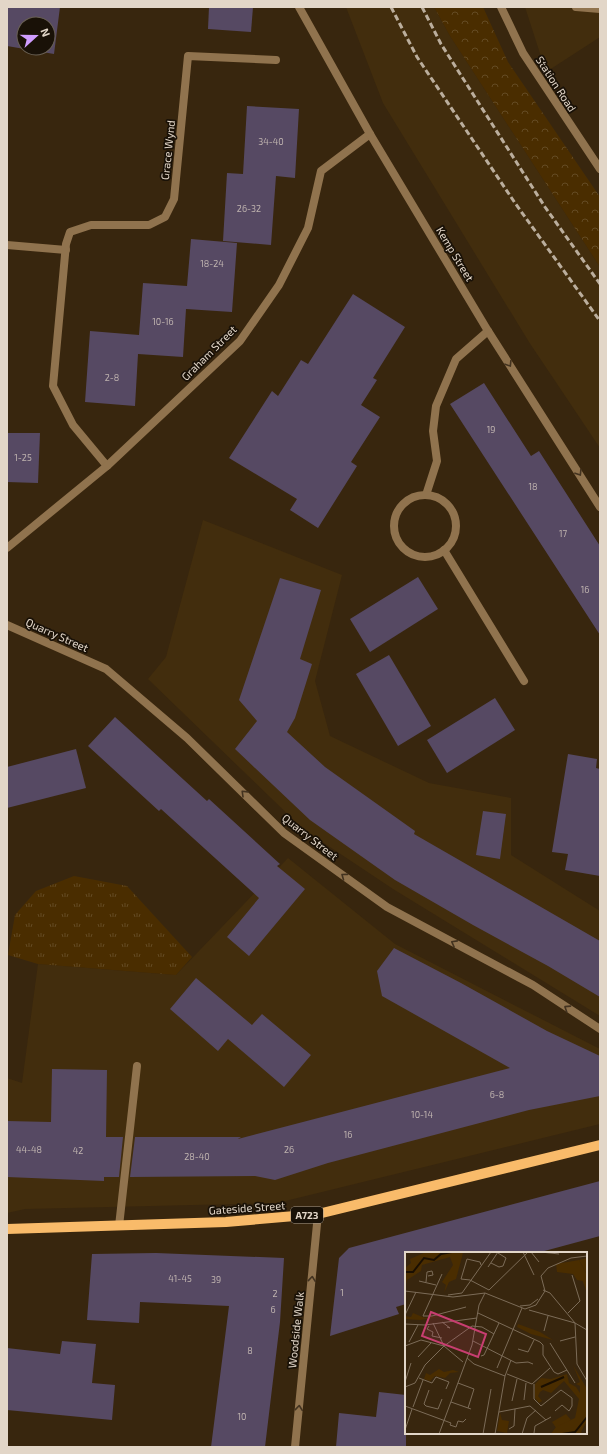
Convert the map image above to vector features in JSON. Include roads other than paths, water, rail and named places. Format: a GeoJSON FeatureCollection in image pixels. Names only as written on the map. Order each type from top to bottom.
{"type":"FeatureCollection","features":[{"type":"Feature","properties":{"kind":"main road","name":"Gateside Street"},"geometry":{"type":"LineString","coordinates":[[7,1229],[226,1222],[318,1214],[600,1145]]}},
{"type":"Feature","properties":{"kind":"street","name":"Kemp Street"},"geometry":{"type":"LineString","coordinates":[[299,7],[370,134],[488,331],[600,507]]}},
{"type":"Feature","properties":{"kind":"street","name":"Station Road"},"geometry":{"type":"LineString","coordinates":[[501,7],[523,53],[600,169]]}},
{"type":"Feature","properties":{"kind":"street"},"geometry":{"type":"LineString","coordinates":[[576,7],[600,8]]}},
{"type":"Feature","properties":{"kind":"street","name":"Grace Wynd"},"geometry":{"type":"LineString","coordinates":[[106,466],[73,425],[53,386],[66,250],[70,232],[91,225],[149,225],[165,216],[174,199],[188,56],[276,60]]}},
{"type":"Feature","properties":{"kind":"street","name":"Graham Street"},"geometry":{"type":"LineString","coordinates":[[7,548],[106,466],[240,341],[279,285],[308,228],[321,171],[370,134]]}},
{"type":"Feature","properties":{"kind":"street"},"geometry":{"type":"LineString","coordinates":[[7,245],[66,250]]}},
{"type":"Feature","properties":{"kind":"street"},"geometry":{"type":"LineString","coordinates":[[426,495],[437,461],[433,431],[436,406],[456,359],[488,331]]}},
{"type":"Feature","properties":{"kind":"street"},"geometry":{"type":"LineString","coordinates":[[426,495],[438,498],[448,505],[454,516],[456,529],[452,541],[444,550],[433,556],[422,557],[411,553],[401,546],[396,536],[394,524],[397,512],[404,503],[414,497],[426,495]]}},
{"type":"Feature","properties":{"kind":"street"},"geometry":{"type":"LineString","coordinates":[[444,550],[524,681]]}},
{"type":"Feature","properties":{"kind":"street","name":"Quarry Street"},"geometry":{"type":"LineString","coordinates":[[7,625],[106,669],[187,738],[284,833],[387,907],[533,985],[600,1029]]}},
{"type":"Feature","properties":{"kind":"street"},"geometry":{"type":"LineString","coordinates":[[118,1226],[137,1066]]}},
{"type":"Feature","properties":{"kind":"street","name":"Woodside Walk"},"geometry":{"type":"LineString","coordinates":[[295,1447],[318,1214]]}},
{"type":"Feature","properties":{"kind":"railway"},"geometry":{"type":"LineString","coordinates":[[391,7],[417,57],[515,203],[600,321]]}},
{"type":"Feature","properties":{"kind":"railway"},"geometry":{"type":"LineString","coordinates":[[422,7],[441,44],[545,207],[600,284]]}}]}
